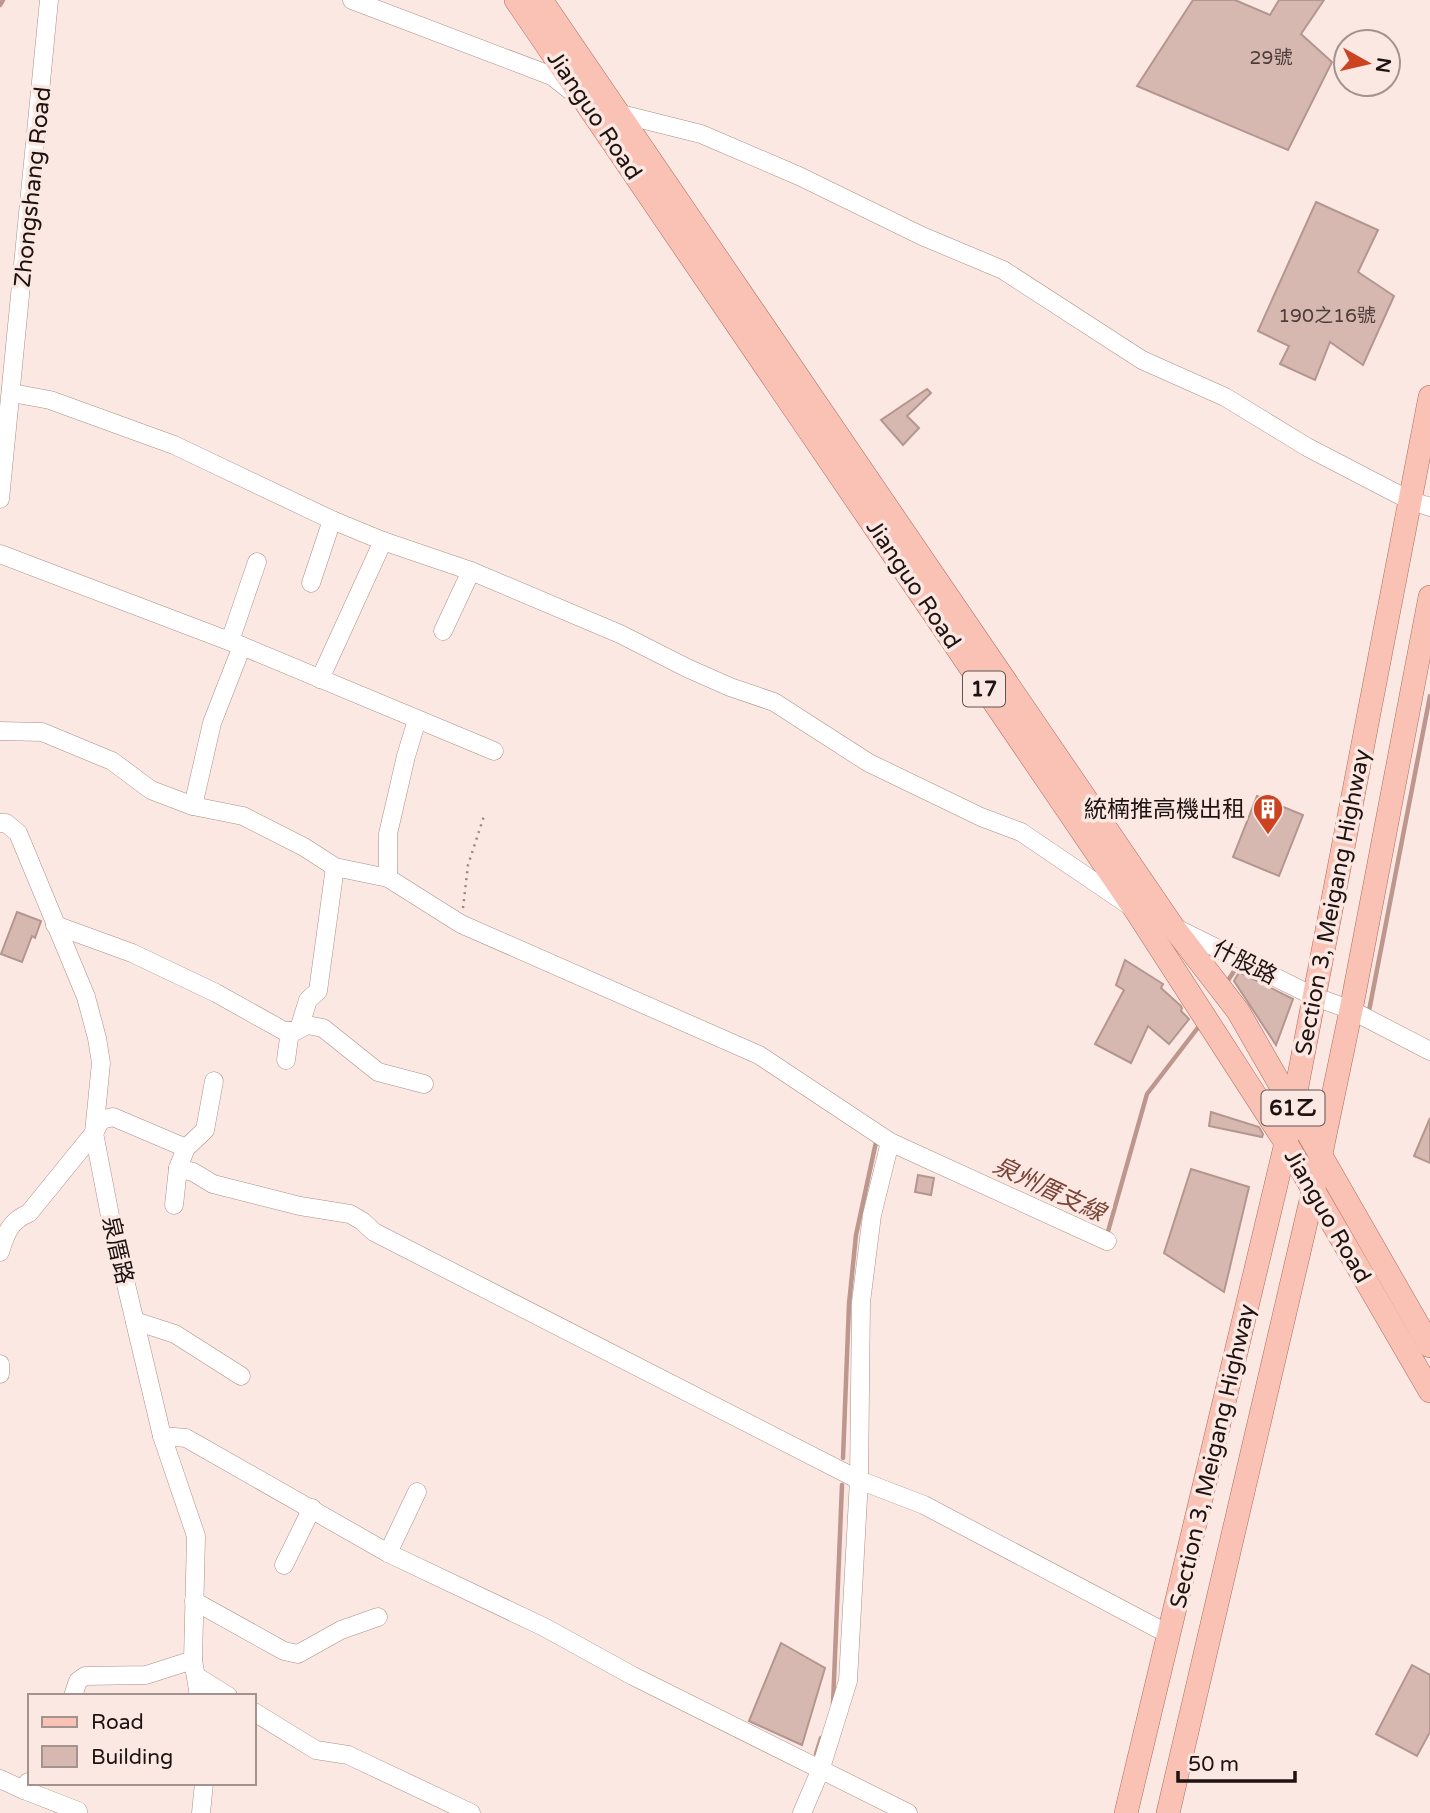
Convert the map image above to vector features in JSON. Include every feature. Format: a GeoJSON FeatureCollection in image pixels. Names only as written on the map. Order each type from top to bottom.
{"type":"FeatureCollection","features":[{"type":"Feature","properties":{"kind":"main road","name":"Jianguo Road"},"geometry":{"type":"LineString","coordinates":[[516,0],[1135,909],[1286,1143],[1430,1391]]}},
{"type":"Feature","properties":{"kind":"main road","name":"Jianguo Road"},"geometry":{"type":"LineString","coordinates":[[541,0],[1173,927],[1238,1011],[1430,1346]]}},
{"type":"Feature","properties":{"kind":"main road","name":"Section 3, Meigang Highway"},"geometry":{"type":"LineString","coordinates":[[1126,1813],[1286,1143],[1313,996],[1419,504],[1430,397]]}},
{"type":"Feature","properties":{"kind":"main road","name":"Section 3, Meigang Highway"},"geometry":{"type":"LineString","coordinates":[[1168,1813],[1321,1156],[1430,597]]}},
{"type":"Feature","properties":{"kind":"street","name":"Zhongshang Road"},"geometry":{"type":"LineString","coordinates":[[0,499],[49,0]]}},
{"type":"Feature","properties":{"kind":"street"},"geometry":{"type":"LineString","coordinates":[[352,0],[552,76],[589,106],[701,134],[799,176],[922,236],[1003,270],[1142,360],[1225,397],[1307,447],[1419,504]]}},
{"type":"Feature","properties":{"kind":"street","name":"什股路"},"geometry":{"type":"LineString","coordinates":[[12,393],[50,400],[174,445],[332,520],[383,541],[471,570],[620,634],[730,687],[774,702],[869,763],[968,811],[1021,832],[1135,909],[1313,996],[1351,1010],[1430,1051]]}},
{"type":"Feature","properties":{"kind":"street"},"geometry":{"type":"LineString","coordinates":[[311,583],[332,520]]}},
{"type":"Feature","properties":{"kind":"street"},"geometry":{"type":"LineString","coordinates":[[320,679],[383,541]]}},
{"type":"Feature","properties":{"kind":"street"},"geometry":{"type":"LineString","coordinates":[[0,554],[236,643],[494,751]]}},
{"type":"Feature","properties":{"kind":"street"},"geometry":{"type":"LineString","coordinates":[[193,806],[212,723],[257,562]]}},
{"type":"Feature","properties":{"kind":"street"},"geometry":{"type":"LineString","coordinates":[[443,631],[471,570]]}},
{"type":"Feature","properties":{"kind":"street"},"geometry":{"type":"LineString","coordinates":[[388,878],[388,834],[417,720]]}},
{"type":"Feature","properties":{"kind":"street"},"geometry":{"type":"LineString","coordinates":[[0,731],[42,732],[112,761],[151,790],[193,806],[243,816],[304,846],[335,867],[388,878],[461,924],[759,1055],[890,1142],[1107,1241]]}},
{"type":"Feature","properties":{"kind":"street","name":"泉厝路"},"geometry":{"type":"LineString","coordinates":[[0,823],[6,823],[18,833],[86,997],[97,1038],[101,1063],[94,1133],[111,1221],[162,1436],[196,1536],[194,1668],[199,1694]]}},
{"type":"Feature","properties":{"kind":"street"},"geometry":{"type":"LineString","coordinates":[[286,1060],[308,1000],[318,990],[335,867]]}},
{"type":"Feature","properties":{"kind":"street"},"geometry":{"type":"LineString","coordinates":[[55,925],[132,953],[216,993],[284,1031],[307,1025],[323,1028],[378,1072],[424,1084]]}},
{"type":"Feature","properties":{"kind":"street"},"geometry":{"type":"LineString","coordinates":[[174,1205],[178,1168],[186,1148],[205,1130],[214,1081]]}},
{"type":"Feature","properties":{"kind":"street"},"geometry":{"type":"LineString","coordinates":[[0,1252],[7,1229],[17,1218],[29,1213],[94,1133],[101,1120],[113,1116],[186,1148]]}},
{"type":"Feature","properties":{"kind":"street"},"geometry":{"type":"LineString","coordinates":[[802,1813],[820,1771],[848,1681],[859,1480],[861,1302],[872,1215],[890,1142]]}},
{"type":"Feature","properties":{"kind":"street"},"geometry":{"type":"LineString","coordinates":[[178,1168],[193,1172],[213,1184],[300,1206],[350,1214],[374,1232],[859,1480],[924,1505],[1170,1635]]}},
{"type":"Feature","properties":{"kind":"street"},"geometry":{"type":"LineString","coordinates":[[135,1321],[175,1334],[241,1376]]}},
{"type":"Feature","properties":{"kind":"street"},"geometry":{"type":"LineString","coordinates":[[0,1364],[0,1374]]}},
{"type":"Feature","properties":{"kind":"street"},"geometry":{"type":"LineString","coordinates":[[162,1436],[186,1438],[388,1553],[544,1627],[633,1676],[908,1813]]}},
{"type":"Feature","properties":{"kind":"street"},"geometry":{"type":"LineString","coordinates":[[388,1553],[417,1492]]}},
{"type":"Feature","properties":{"kind":"street"},"geometry":{"type":"LineString","coordinates":[[284,1565],[312,1508]]}},
{"type":"Feature","properties":{"kind":"street"},"geometry":{"type":"LineString","coordinates":[[194,1601],[284,1651],[298,1654],[341,1630],[377,1617]]}},
{"type":"Feature","properties":{"kind":"street"},"geometry":{"type":"LineString","coordinates":[[74,1694],[78,1681],[85,1676],[146,1675],[194,1668],[226,1694]]}},
{"type":"Feature","properties":{"kind":"street"},"geometry":{"type":"LineString","coordinates":[[256,1713],[316,1750],[348,1755],[471,1813]]}},
{"type":"Feature","properties":{"kind":"street"},"geometry":{"type":"LineString","coordinates":[[0,1779],[27,1784]]}},
{"type":"Feature","properties":{"kind":"street"},"geometry":{"type":"LineString","coordinates":[[29,1785],[78,1811]]}},
{"type":"Feature","properties":{"kind":"street"},"geometry":{"type":"LineString","coordinates":[[201,1813],[204,1785]]}},
{"type":"Feature","properties":{"kind":"path"},"geometry":{"type":"LineString","coordinates":[[461,924],[468,865],[484,816]]}},
{"type":"Feature","properties":{"kind":"building"},"geometry":{"type":"Polygon","coordinates":[[[1193,0],[1235,0],[1270,15],[1279,0],[1324,0],[1301,34],[1332,62],[1288,150],[1137,86],[1193,0]]]}},
{"type":"Feature","properties":{"kind":"building"},"geometry":{"type":"Polygon","coordinates":[[[1316,202],[1378,230],[1358,272],[1394,296],[1363,365],[1330,342],[1315,380],[1280,364],[1289,346],[1258,331],[1316,202]]]}},
{"type":"Feature","properties":{"kind":"building"},"geometry":{"type":"Polygon","coordinates":[[[927,389],[931,393],[907,416],[919,428],[903,445],[881,420],[927,389]]]}},
{"type":"Feature","properties":{"kind":"building","name":"統楠推高機出租"},"geometry":{"type":"Polygon","coordinates":[[[1257,796],[1303,815],[1279,876],[1233,857],[1257,796]]]}},
{"type":"Feature","properties":{"kind":"building"},"geometry":{"type":"Polygon","coordinates":[[[17,912],[41,921],[22,962],[1,954],[17,912]]]}},
{"type":"Feature","properties":{"kind":"building"},"geometry":{"type":"Polygon","coordinates":[[[1125,960],[1163,984],[1161,988],[1181,1006],[1181,1011],[1189,1019],[1169,1044],[1148,1026],[1131,1063],[1095,1044],[1124,990],[1116,985],[1125,960]]]}},
{"type":"Feature","properties":{"kind":"building"},"geometry":{"type":"Polygon","coordinates":[[[1239,972],[1293,999],[1276,1045],[1234,981],[1239,972]]]}},
{"type":"Feature","properties":{"kind":"building"},"geometry":{"type":"Polygon","coordinates":[[[1211,1112],[1259,1127],[1262,1137],[1209,1126],[1211,1112]]]}},
{"type":"Feature","properties":{"kind":"building"},"geometry":{"type":"Polygon","coordinates":[[[1430,1118],[1430,1163],[1414,1156],[1430,1118]]]}},
{"type":"Feature","properties":{"kind":"building"},"geometry":{"type":"Polygon","coordinates":[[[1191,1169],[1249,1187],[1224,1292],[1164,1253],[1191,1169]]]}},
{"type":"Feature","properties":{"kind":"building"},"geometry":{"type":"Polygon","coordinates":[[[918,1175],[934,1178],[931,1195],[915,1192],[918,1175]]]}},
{"type":"Feature","properties":{"kind":"building"},"geometry":{"type":"Polygon","coordinates":[[[781,1643],[825,1668],[802,1745],[749,1721],[781,1643]]]}},
{"type":"Feature","properties":{"kind":"building"},"geometry":{"type":"Polygon","coordinates":[[[1412,1665],[1430,1675],[1430,1732],[1417,1756],[1376,1734],[1412,1665]]]}},
{"type":"Feature","properties":{"kind":"waterway"},"geometry":{"type":"LineString","coordinates":[[0,5],[3,0]]}},
{"type":"Feature","properties":{"kind":"waterway","name":"泉州厝支線"},"geometry":{"type":"LineString","coordinates":[[1365,1009],[1369,1011],[1430,696]]}},
{"type":"Feature","properties":{"kind":"waterway","name":"泉州厝支線"},"geometry":{"type":"LineString","coordinates":[[1227,982],[1238,965]]}},
{"type":"Feature","properties":{"kind":"waterway","name":"泉州厝支線"},"geometry":{"type":"LineString","coordinates":[[1107,1235],[1147,1094],[1200,1025]]}},
{"type":"Feature","properties":{"kind":"waterway","name":"泉州厝支線"},"geometry":{"type":"LineString","coordinates":[[843,1458],[849,1304],[856,1235],[876,1142]]}},
{"type":"Feature","properties":{"kind":"waterway","name":"泉州厝支線"},"geometry":{"type":"LineString","coordinates":[[833,1704],[842,1485]]}},
{"type":"Feature","properties":{"kind":"waterway","name":"泉州厝支線"},"geometry":{"type":"LineString","coordinates":[[816,1754],[821,1738]]}},
{"type":"Feature","properties":{"kind":"place","name":"統楠推高機出租"},"geometry":{"type":"Point","coordinates":[1268,836]}}]}
